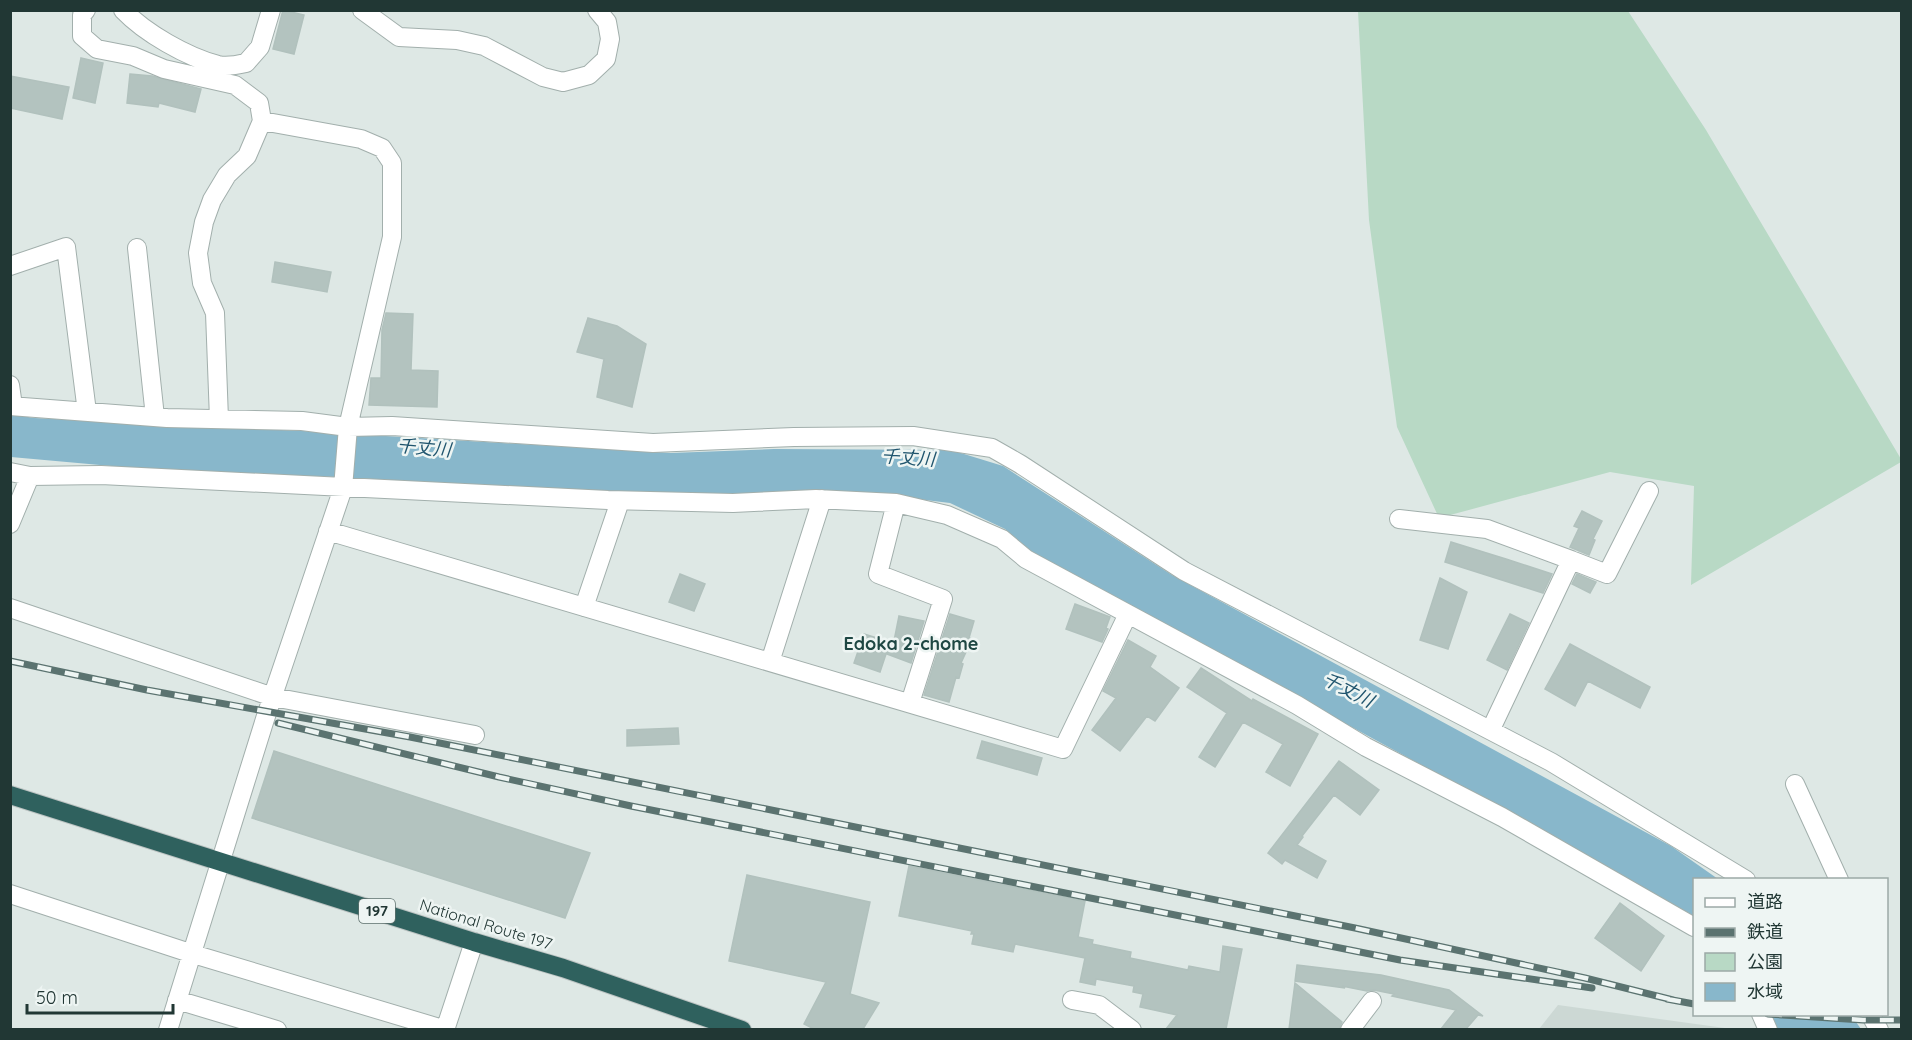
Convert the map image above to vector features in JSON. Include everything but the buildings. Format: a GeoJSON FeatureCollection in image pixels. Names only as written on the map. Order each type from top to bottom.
{"type":"FeatureCollection","features":[{"type":"Feature","properties":{"kind":"highway","name":"National Route 197"},"geometry":{"type":"LineString","coordinates":[[10,795],[563,968],[742,1029]]}},
{"type":"Feature","properties":{"kind":"street"},"geometry":{"type":"LineString","coordinates":[[86,10],[82,15],[82,36],[97,49],[133,56],[164,69],[235,85],[259,104],[262,121],[247,156],[227,175],[212,200],[204,222],[198,253],[202,283],[215,313],[219,419]]}},
{"type":"Feature","properties":{"kind":"street"},"geometry":{"type":"LineString","coordinates":[[123,10],[137,25],[176,48],[218,65],[232,66],[246,63],[261,47],[271,10]]}},
{"type":"Feature","properties":{"kind":"street"},"geometry":{"type":"LineString","coordinates":[[362,10],[399,37],[457,39],[484,46],[543,77],[563,82],[589,75],[606,59],[610,39],[607,22],[597,10]]}},
{"type":"Feature","properties":{"kind":"street"},"geometry":{"type":"LineString","coordinates":[[168,1029],[342,483],[348,427],[392,237],[392,163],[382,148],[361,139],[262,121]]}},
{"type":"Feature","properties":{"kind":"street"},"geometry":{"type":"LineString","coordinates":[[10,266],[66,247],[87,412]]}},
{"type":"Feature","properties":{"kind":"street"},"geometry":{"type":"LineString","coordinates":[[137,248],[155,417]]}},
{"type":"Feature","properties":{"kind":"street"},"geometry":{"type":"LineString","coordinates":[[10,385],[12,406],[155,417],[302,422],[348,427],[392,426],[653,443],[794,437],[913,436],[992,448],[1184,571],[1491,729],[1551,762],[1744,878]]}},
{"type":"Feature","properties":{"kind":"street"},"geometry":{"type":"LineString","coordinates":[[10,472],[30,476],[101,474],[342,483],[620,501],[734,503],[822,499],[896,503],[947,515],[1002,539],[1026,559],[1297,705],[1366,747],[1502,818],[1693,926]]}},
{"type":"Feature","properties":{"kind":"street"},"geometry":{"type":"LineString","coordinates":[[10,524],[30,476]]}},
{"type":"Feature","properties":{"kind":"street"},"geometry":{"type":"LineString","coordinates":[[1399,519],[1487,529],[1607,574],[1649,490]]}},
{"type":"Feature","properties":{"kind":"street"},"geometry":{"type":"LineString","coordinates":[[770,662],[822,499]]}},
{"type":"Feature","properties":{"kind":"street"},"geometry":{"type":"LineString","coordinates":[[584,607],[620,501]]}},
{"type":"Feature","properties":{"kind":"street"},"geometry":{"type":"LineString","coordinates":[[896,503],[878,574],[943,599],[910,703]]}},
{"type":"Feature","properties":{"kind":"street"},"geometry":{"type":"LineString","coordinates":[[328,531],[1063,749],[1128,614]]}},
{"type":"Feature","properties":{"kind":"street"},"geometry":{"type":"LineString","coordinates":[[1491,729],[1571,560]]}},
{"type":"Feature","properties":{"kind":"street"},"geometry":{"type":"LineString","coordinates":[[10,608],[273,697],[475,735]]}},
{"type":"Feature","properties":{"kind":"street"},"geometry":{"type":"LineString","coordinates":[[1795,784],[1839,878]]}},
{"type":"Feature","properties":{"kind":"street"},"geometry":{"type":"LineString","coordinates":[[10,894],[193,954],[446,1029],[474,942]]}},
{"type":"Feature","properties":{"kind":"street"},"geometry":{"type":"LineString","coordinates":[[177,1000],[277,1029]]}},
{"type":"Feature","properties":{"kind":"street"},"geometry":{"type":"LineString","coordinates":[[1072,1000],[1099,1005],[1132,1029]]}},
{"type":"Feature","properties":{"kind":"street"},"geometry":{"type":"LineString","coordinates":[[1350,1029],[1372,1001]]}},
{"type":"Feature","properties":{"kind":"street"},"geometry":{"type":"LineString","coordinates":[[1871,1016],[1879,1029]]}},
{"type":"Feature","properties":{"kind":"shaded area"},"geometry":{"type":"Polygon","coordinates":[[[1558,1005],[1732,1029],[1539,1029],[1558,1005]]]}},
{"type":"Feature","properties":{"kind":"green space"},"geometry":{"type":"Polygon","coordinates":[[[1358,11],[1628,11],[1706,130],[1901,462],[1691,585],[1694,486],[1610,472],[1439,518],[1397,427],[1369,220],[1358,11]]]}},
{"type":"Feature","properties":{"kind":"water","name":"千丈川"},"geometry":{"type":"Polygon","coordinates":[[[10,414],[34,418],[671,453],[774,449],[951,450],[1003,466],[1172,575],[1671,846],[1717,878],[1693,878],[1693,915],[1086,582],[1031,551],[1005,529],[950,503],[851,491],[681,495],[336,477],[167,471],[11,457],[10,414]]]}},
{"type":"Feature","properties":{"kind":"water"},"geometry":{"type":"Polygon","coordinates":[[[1769,1016],[1852,1016],[1861,1029],[1777,1029],[1769,1016]]]}},
{"type":"Feature","properties":{"kind":"railway"},"geometry":{"type":"LineString","coordinates":[[10,661],[147,690],[410,737],[1355,928],[1585,978],[1673,1000]]}},
{"type":"Feature","properties":{"kind":"railway"},"geometry":{"type":"LineString","coordinates":[[278,723],[499,777],[631,806],[1400,960],[1592,988]]}},
{"type":"Feature","properties":{"kind":"railway"},"geometry":{"type":"LineString","coordinates":[[1667,999],[1693,1004]]}},
{"type":"Feature","properties":{"kind":"railway"},"geometry":{"type":"LineString","coordinates":[[1800,1016],[1902,1020]]}},
{"type":"Feature","properties":{"kind":"district","name":"Edoka 2-chome"},"geometry":{"type":"Point","coordinates":[911,644]}}]}
